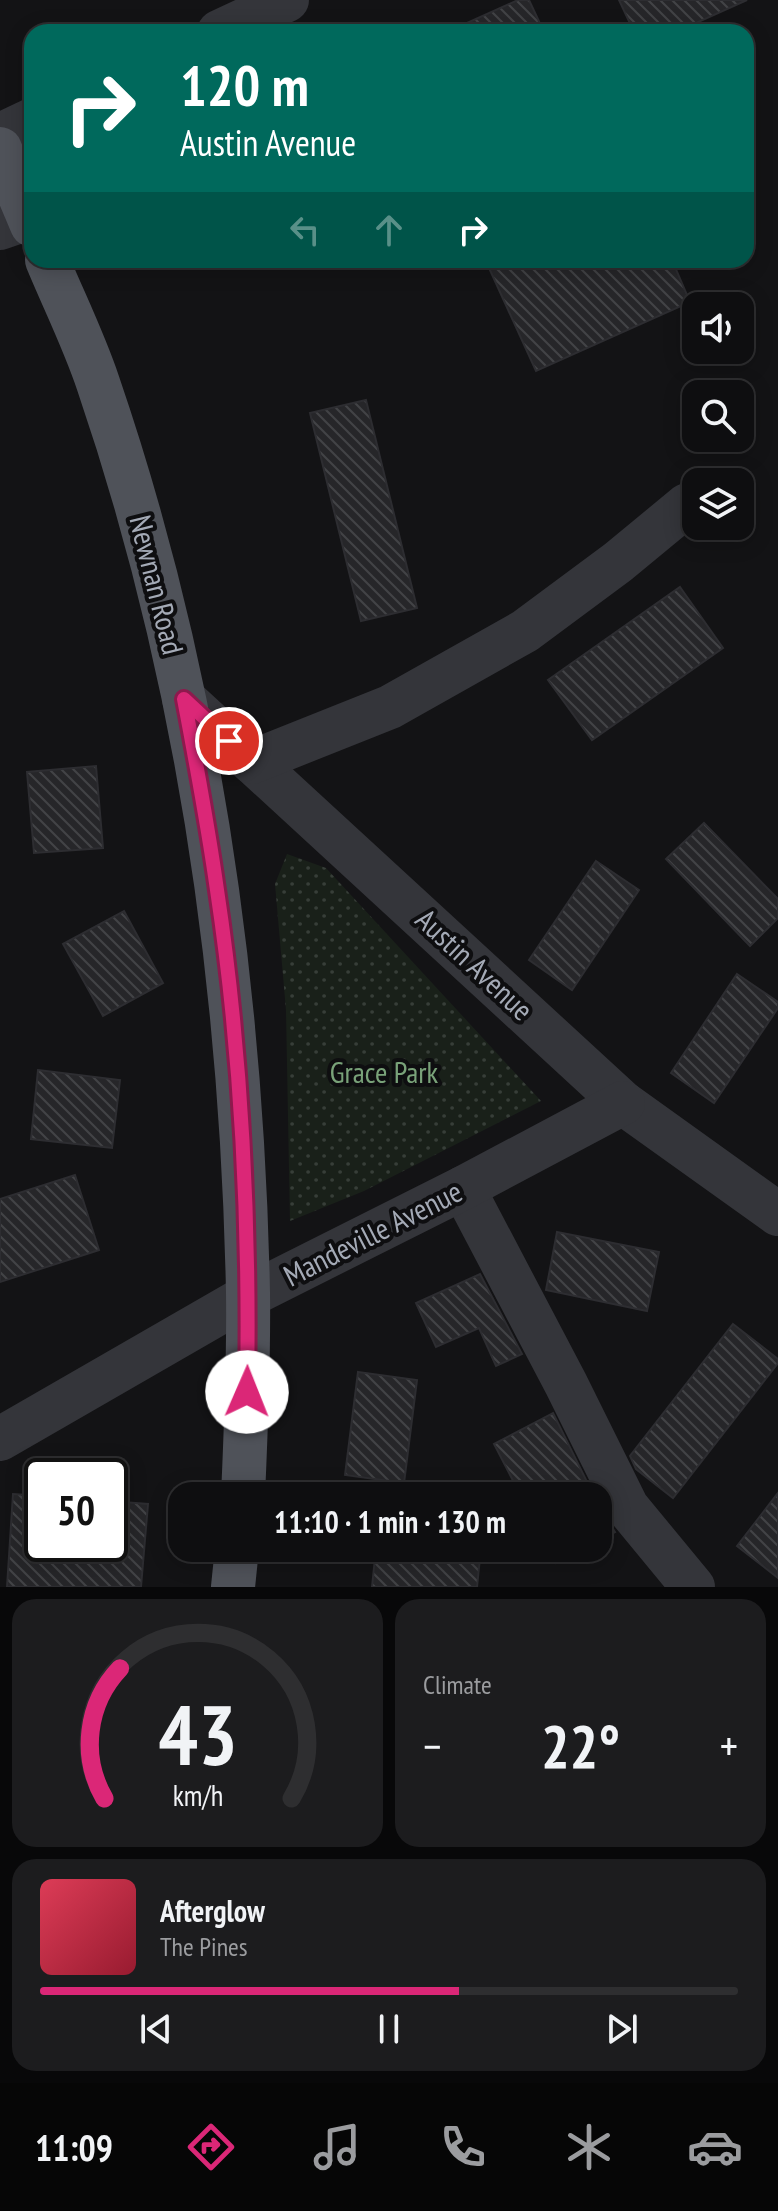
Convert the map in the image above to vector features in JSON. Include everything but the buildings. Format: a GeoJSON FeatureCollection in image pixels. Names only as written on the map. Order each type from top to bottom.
{"type":"FeatureCollection","features":[{"type":"Feature","properties":{"kind":"main road"},"geometry":{"type":"LineString","coordinates":[[0,149],[20,223]]}},
{"type":"Feature","properties":{"kind":"main road","name":"Newnan Road"},"geometry":{"type":"LineString","coordinates":[[50,268],[97,380],[159,591],[184,699],[218,892],[244,1171],[248,1296],[243,1482]]}},
{"type":"Feature","properties":{"kind":"main road"},"geometry":{"type":"LineString","coordinates":[[233,1587],[236,1562]]}},
{"type":"Feature","properties":{"kind":"street"},"geometry":{"type":"LineString","coordinates":[[236,24],[287,0]]}},
{"type":"Feature","properties":{"kind":"street"},"geometry":{"type":"LineString","coordinates":[[0,135],[24,124]]}},
{"type":"Feature","properties":{"kind":"street"},"geometry":{"type":"LineString","coordinates":[[252,762],[390,707],[525,631],[618,562],[682,509]]}},
{"type":"Feature","properties":{"kind":"street","name":"Austin Avenue"},"geometry":{"type":"LineString","coordinates":[[184,699],[623,1103],[778,1214]]}},
{"type":"Feature","properties":{"kind":"street","name":"Mandeville Avenue"},"geometry":{"type":"LineString","coordinates":[[0,1439],[248,1296],[623,1103]]}},
{"type":"Feature","properties":{"kind":"street"},"geometry":{"type":"LineString","coordinates":[[463,1188],[627,1507],[693,1587]]}},
{"type":"Feature","properties":{"kind":"green space","name":"Grace Park"},"geometry":{"type":"Polygon","coordinates":[[[287,854],[326,868],[541,1101],[364,1191],[290,1221],[286,1010],[275,884],[287,854]]]}},
{"type":"Feature","properties":{"kind":"route"},"geometry":{"type":"LineString","coordinates":[[229,741],[184,699],[218,892],[236,1063],[247,1241],[247,1392]]}}]}
